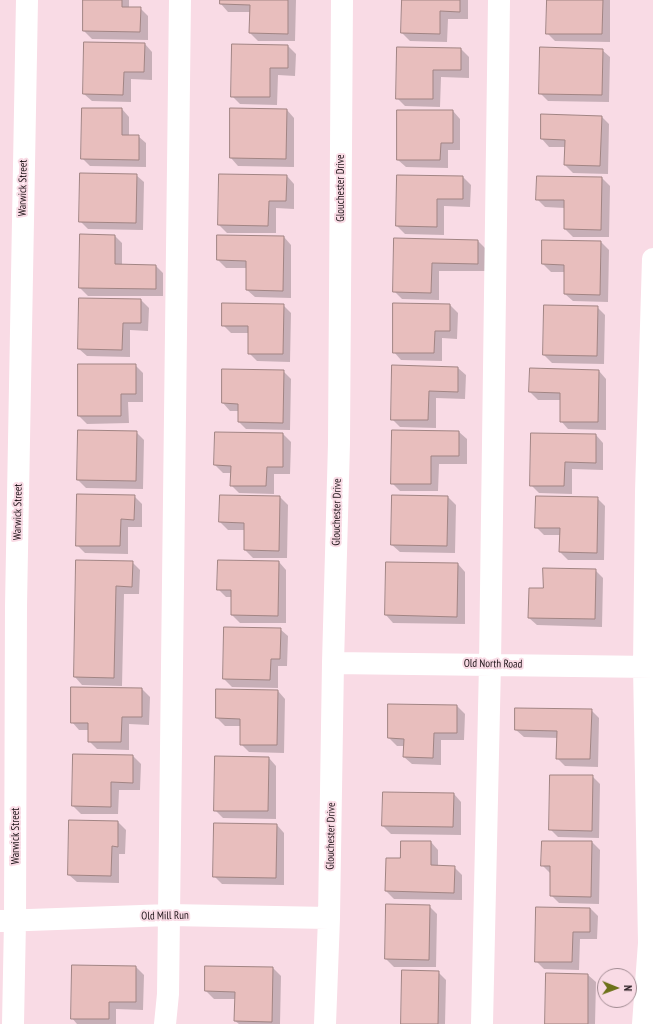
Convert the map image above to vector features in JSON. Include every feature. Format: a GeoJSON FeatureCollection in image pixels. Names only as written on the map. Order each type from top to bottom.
{"type":"FeatureCollection","features":[{"type":"Feature","properties":{"kind":"street","name":"Warwick Street"},"geometry":{"type":"LineString","coordinates":[[13,1024],[8,921],[8,606],[27,0]]}},
{"type":"Feature","properties":{"kind":"street"},"geometry":{"type":"LineString","coordinates":[[165,1024],[168,994],[180,0]]}},
{"type":"Feature","properties":{"kind":"street","name":"Glouchester Drive"},"geometry":{"type":"LineString","coordinates":[[325,1024],[329,918],[333,663],[339,443],[342,0]]}},
{"type":"Feature","properties":{"kind":"street"},"geometry":{"type":"LineString","coordinates":[[482,1024],[490,664],[499,0]]}},
{"type":"Feature","properties":{"kind":"street"},"geometry":{"type":"LineString","coordinates":[[643,1024],[649,943],[649,666],[646,492],[653,259]]}},
{"type":"Feature","properties":{"kind":"street","name":"Old North Road"},"geometry":{"type":"LineString","coordinates":[[333,663],[649,666]]}},
{"type":"Feature","properties":{"kind":"street","name":"Old Mill Run"},"geometry":{"type":"LineString","coordinates":[[8,921],[169,915],[329,918]]}},
{"type":"Feature","properties":{"kind":"building"},"geometry":{"type":"Polygon","coordinates":[[[83,0],[122,0],[122,7],[141,7],[140,32],[83,31],[83,0]]]}},
{"type":"Feature","properties":{"kind":"building"},"geometry":{"type":"Polygon","coordinates":[[[220,0],[288,0],[288,34],[249,33],[250,5],[220,4],[220,0]]]}},
{"type":"Feature","properties":{"kind":"building"},"geometry":{"type":"Polygon","coordinates":[[[402,0],[460,0],[460,12],[440,11],[440,34],[401,33],[402,0]]]}},
{"type":"Feature","properties":{"kind":"building"},"geometry":{"type":"Polygon","coordinates":[[[547,0],[603,0],[602,34],[546,34],[547,0]]]}},
{"type":"Feature","properties":{"kind":"building"},"geometry":{"type":"Polygon","coordinates":[[[84,42],[145,43],[144,72],[124,72],[123,95],[83,94],[84,42]]]}},
{"type":"Feature","properties":{"kind":"building"},"geometry":{"type":"Polygon","coordinates":[[[232,44],[288,45],[288,68],[270,68],[270,97],[231,97],[232,44]]]}},
{"type":"Feature","properties":{"kind":"building"},"geometry":{"type":"Polygon","coordinates":[[[397,47],[461,48],[461,70],[433,70],[433,99],[396,99],[397,47]]]}},
{"type":"Feature","properties":{"kind":"building"},"geometry":{"type":"Polygon","coordinates":[[[540,47],[603,49],[602,95],[539,94],[540,47]]]}},
{"type":"Feature","properties":{"kind":"building"},"geometry":{"type":"Polygon","coordinates":[[[82,108],[122,108],[122,135],[139,135],[139,160],[81,159],[82,108]]]}},
{"type":"Feature","properties":{"kind":"building"},"geometry":{"type":"Polygon","coordinates":[[[230,108],[287,109],[286,159],[230,158],[230,108]]]}},
{"type":"Feature","properties":{"kind":"building"},"geometry":{"type":"Polygon","coordinates":[[[397,110],[453,110],[453,143],[441,143],[440,160],[397,160],[397,110]]]}},
{"type":"Feature","properties":{"kind":"building"},"geometry":{"type":"Polygon","coordinates":[[[541,114],[602,116],[600,166],[564,165],[565,140],[541,139],[541,114]]]}},
{"type":"Feature","properties":{"kind":"building"},"geometry":{"type":"Polygon","coordinates":[[[80,173],[137,174],[136,223],[79,222],[80,173]]]}},
{"type":"Feature","properties":{"kind":"building"},"geometry":{"type":"Polygon","coordinates":[[[219,174],[287,175],[286,201],[269,201],[268,226],[218,225],[219,174]]]}},
{"type":"Feature","properties":{"kind":"building"},"geometry":{"type":"Polygon","coordinates":[[[397,175],[463,176],[463,199],[437,199],[437,227],[396,226],[397,175]]]}},
{"type":"Feature","properties":{"kind":"building"},"geometry":{"type":"Polygon","coordinates":[[[537,176],[602,177],[601,230],[564,229],[564,200],[536,200],[537,176]]]}},
{"type":"Feature","properties":{"kind":"building"},"geometry":{"type":"Polygon","coordinates":[[[80,234],[115,235],[115,264],[156,265],[156,289],[79,288],[80,234]]]}},
{"type":"Feature","properties":{"kind":"building"},"geometry":{"type":"Polygon","coordinates":[[[217,235],[284,236],[283,291],[246,290],[246,261],[217,260],[217,235]]]}},
{"type":"Feature","properties":{"kind":"building"},"geometry":{"type":"Polygon","coordinates":[[[394,238],[478,240],[478,264],[432,263],[431,293],[393,292],[394,238]]]}},
{"type":"Feature","properties":{"kind":"building"},"geometry":{"type":"Polygon","coordinates":[[[542,240],[601,241],[600,295],[564,294],[564,265],[542,264],[542,240]]]}},
{"type":"Feature","properties":{"kind":"building"},"geometry":{"type":"Polygon","coordinates":[[[79,298],[141,299],[141,323],[123,323],[122,350],[78,349],[79,298]]]}},
{"type":"Feature","properties":{"kind":"building"},"geometry":{"type":"Polygon","coordinates":[[[222,303],[284,304],[283,354],[248,354],[248,326],[222,326],[222,303]]]}},
{"type":"Feature","properties":{"kind":"building"},"geometry":{"type":"Polygon","coordinates":[[[393,303],[450,304],[450,331],[435,331],[434,353],[393,353],[393,303]]]}},
{"type":"Feature","properties":{"kind":"building"},"geometry":{"type":"Polygon","coordinates":[[[544,305],[598,306],[597,356],[543,355],[544,305]]]}},
{"type":"Feature","properties":{"kind":"building"},"geometry":{"type":"Polygon","coordinates":[[[78,364],[136,364],[136,394],[121,394],[121,416],[78,416],[78,364]]]}},
{"type":"Feature","properties":{"kind":"building"},"geometry":{"type":"Polygon","coordinates":[[[392,365],[458,367],[458,392],[429,391],[428,420],[391,420],[392,365]]]}},
{"type":"Feature","properties":{"kind":"building"},"geometry":{"type":"Polygon","coordinates":[[[530,368],[599,370],[598,422],[560,422],[560,393],[529,392],[530,368]]]}},
{"type":"Feature","properties":{"kind":"building"},"geometry":{"type":"Polygon","coordinates":[[[222,369],[284,370],[283,423],[238,422],[238,404],[222,403],[222,369]]]}},
{"type":"Feature","properties":{"kind":"building"},"geometry":{"type":"Polygon","coordinates":[[[78,430],[137,431],[136,481],[77,480],[78,430]]]}},
{"type":"Feature","properties":{"kind":"building"},"geometry":{"type":"Polygon","coordinates":[[[392,430],[459,431],[459,456],[431,456],[431,484],[391,484],[392,430]]]}},
{"type":"Feature","properties":{"kind":"building"},"geometry":{"type":"Polygon","coordinates":[[[215,432],[283,433],[283,467],[267,467],[266,486],[230,486],[231,466],[214,465],[215,432]]]}},
{"type":"Feature","properties":{"kind":"building"},"geometry":{"type":"Polygon","coordinates":[[[531,433],[596,434],[596,463],[565,462],[564,486],[530,486],[531,433]]]}},
{"type":"Feature","properties":{"kind":"building"},"geometry":{"type":"Polygon","coordinates":[[[77,494],[135,495],[134,520],[121,519],[120,546],[76,546],[77,494]]]}},
{"type":"Feature","properties":{"kind":"building"},"geometry":{"type":"Polygon","coordinates":[[[220,495],[280,496],[279,551],[244,550],[244,523],[219,522],[220,495]]]}},
{"type":"Feature","properties":{"kind":"building"},"geometry":{"type":"Polygon","coordinates":[[[392,495],[448,496],[447,546],[391,545],[392,495]]]}},
{"type":"Feature","properties":{"kind":"building"},"geometry":{"type":"Polygon","coordinates":[[[536,496],[598,497],[597,553],[559,552],[560,528],[535,528],[536,496]]]}},
{"type":"Feature","properties":{"kind":"building"},"geometry":{"type":"Polygon","coordinates":[[[76,560],[133,561],[132,587],[116,586],[114,678],[74,677],[76,560]]]}},
{"type":"Feature","properties":{"kind":"building"},"geometry":{"type":"Polygon","coordinates":[[[218,560],[279,561],[278,616],[231,615],[231,590],[217,590],[218,560]]]}},
{"type":"Feature","properties":{"kind":"building"},"geometry":{"type":"Polygon","coordinates":[[[386,562],[458,563],[457,617],[385,615],[386,562]]]}},
{"type":"Feature","properties":{"kind":"building"},"geometry":{"type":"Polygon","coordinates":[[[543,568],[596,569],[595,619],[528,618],[529,588],[543,588],[543,568]]]}},
{"type":"Feature","properties":{"kind":"building"},"geometry":{"type":"Polygon","coordinates":[[[224,627],[281,628],[280,659],[271,659],[270,680],[223,679],[224,627]]]}},
{"type":"Feature","properties":{"kind":"building"},"geometry":{"type":"Polygon","coordinates":[[[71,687],[142,688],[142,717],[122,717],[121,742],[88,742],[88,723],[71,723],[71,687]]]}},
{"type":"Feature","properties":{"kind":"building"},"geometry":{"type":"Polygon","coordinates":[[[216,689],[278,690],[277,745],[240,745],[240,719],[216,718],[216,689]]]}},
{"type":"Feature","properties":{"kind":"building"},"geometry":{"type":"Polygon","coordinates":[[[388,704],[457,705],[457,733],[434,733],[433,758],[403,757],[404,739],[388,738],[388,704]]]}},
{"type":"Feature","properties":{"kind":"building"},"geometry":{"type":"Polygon","coordinates":[[[515,708],[592,709],[590,759],[556,759],[557,731],[515,730],[515,708]]]}},
{"type":"Feature","properties":{"kind":"building"},"geometry":{"type":"Polygon","coordinates":[[[73,754],[133,755],[133,783],[111,782],[111,807],[72,806],[73,754]]]}},
{"type":"Feature","properties":{"kind":"building"},"geometry":{"type":"Polygon","coordinates":[[[215,756],[269,757],[268,811],[214,811],[215,756]]]}},
{"type":"Feature","properties":{"kind":"building"},"geometry":{"type":"Polygon","coordinates":[[[550,775],[593,775],[592,831],[549,830],[550,775]]]}},
{"type":"Feature","properties":{"kind":"building"},"geometry":{"type":"Polygon","coordinates":[[[383,792],[454,793],[453,827],[382,826],[383,792]]]}},
{"type":"Feature","properties":{"kind":"building"},"geometry":{"type":"Polygon","coordinates":[[[69,820],[118,821],[118,847],[112,846],[111,876],[68,875],[69,820]]]}},
{"type":"Feature","properties":{"kind":"building"},"geometry":{"type":"Polygon","coordinates":[[[214,823],[277,824],[276,878],[213,877],[214,823]]]}},
{"type":"Feature","properties":{"kind":"building"},"geometry":{"type":"Polygon","coordinates":[[[401,841],[431,841],[431,865],[455,866],[454,893],[385,891],[386,858],[400,858],[401,841]]]}},
{"type":"Feature","properties":{"kind":"building"},"geometry":{"type":"Polygon","coordinates":[[[542,841],[592,841],[591,897],[550,896],[550,866],[541,866],[542,841]]]}},
{"type":"Feature","properties":{"kind":"building"},"geometry":{"type":"Polygon","coordinates":[[[386,904],[430,905],[429,960],[385,959],[386,904]]]}},
{"type":"Feature","properties":{"kind":"building"},"geometry":{"type":"Polygon","coordinates":[[[536,907],[590,908],[590,932],[573,932],[572,962],[535,962],[536,907]]]}},
{"type":"Feature","properties":{"kind":"building"},"geometry":{"type":"Polygon","coordinates":[[[72,965],[136,966],[136,1002],[109,1002],[109,1019],[71,1019],[72,965]]]}},
{"type":"Feature","properties":{"kind":"building"},"geometry":{"type":"Polygon","coordinates":[[[205,966],[273,967],[272,1022],[234,1021],[235,992],[205,991],[205,966]]]}},
{"type":"Feature","properties":{"kind":"building"},"geometry":{"type":"Polygon","coordinates":[[[402,970],[439,971],[438,1024],[401,1024],[402,970]]]}},
{"type":"Feature","properties":{"kind":"building"},"geometry":{"type":"Polygon","coordinates":[[[546,973],[588,974],[588,1024],[545,1024],[546,973]]]}}]}
